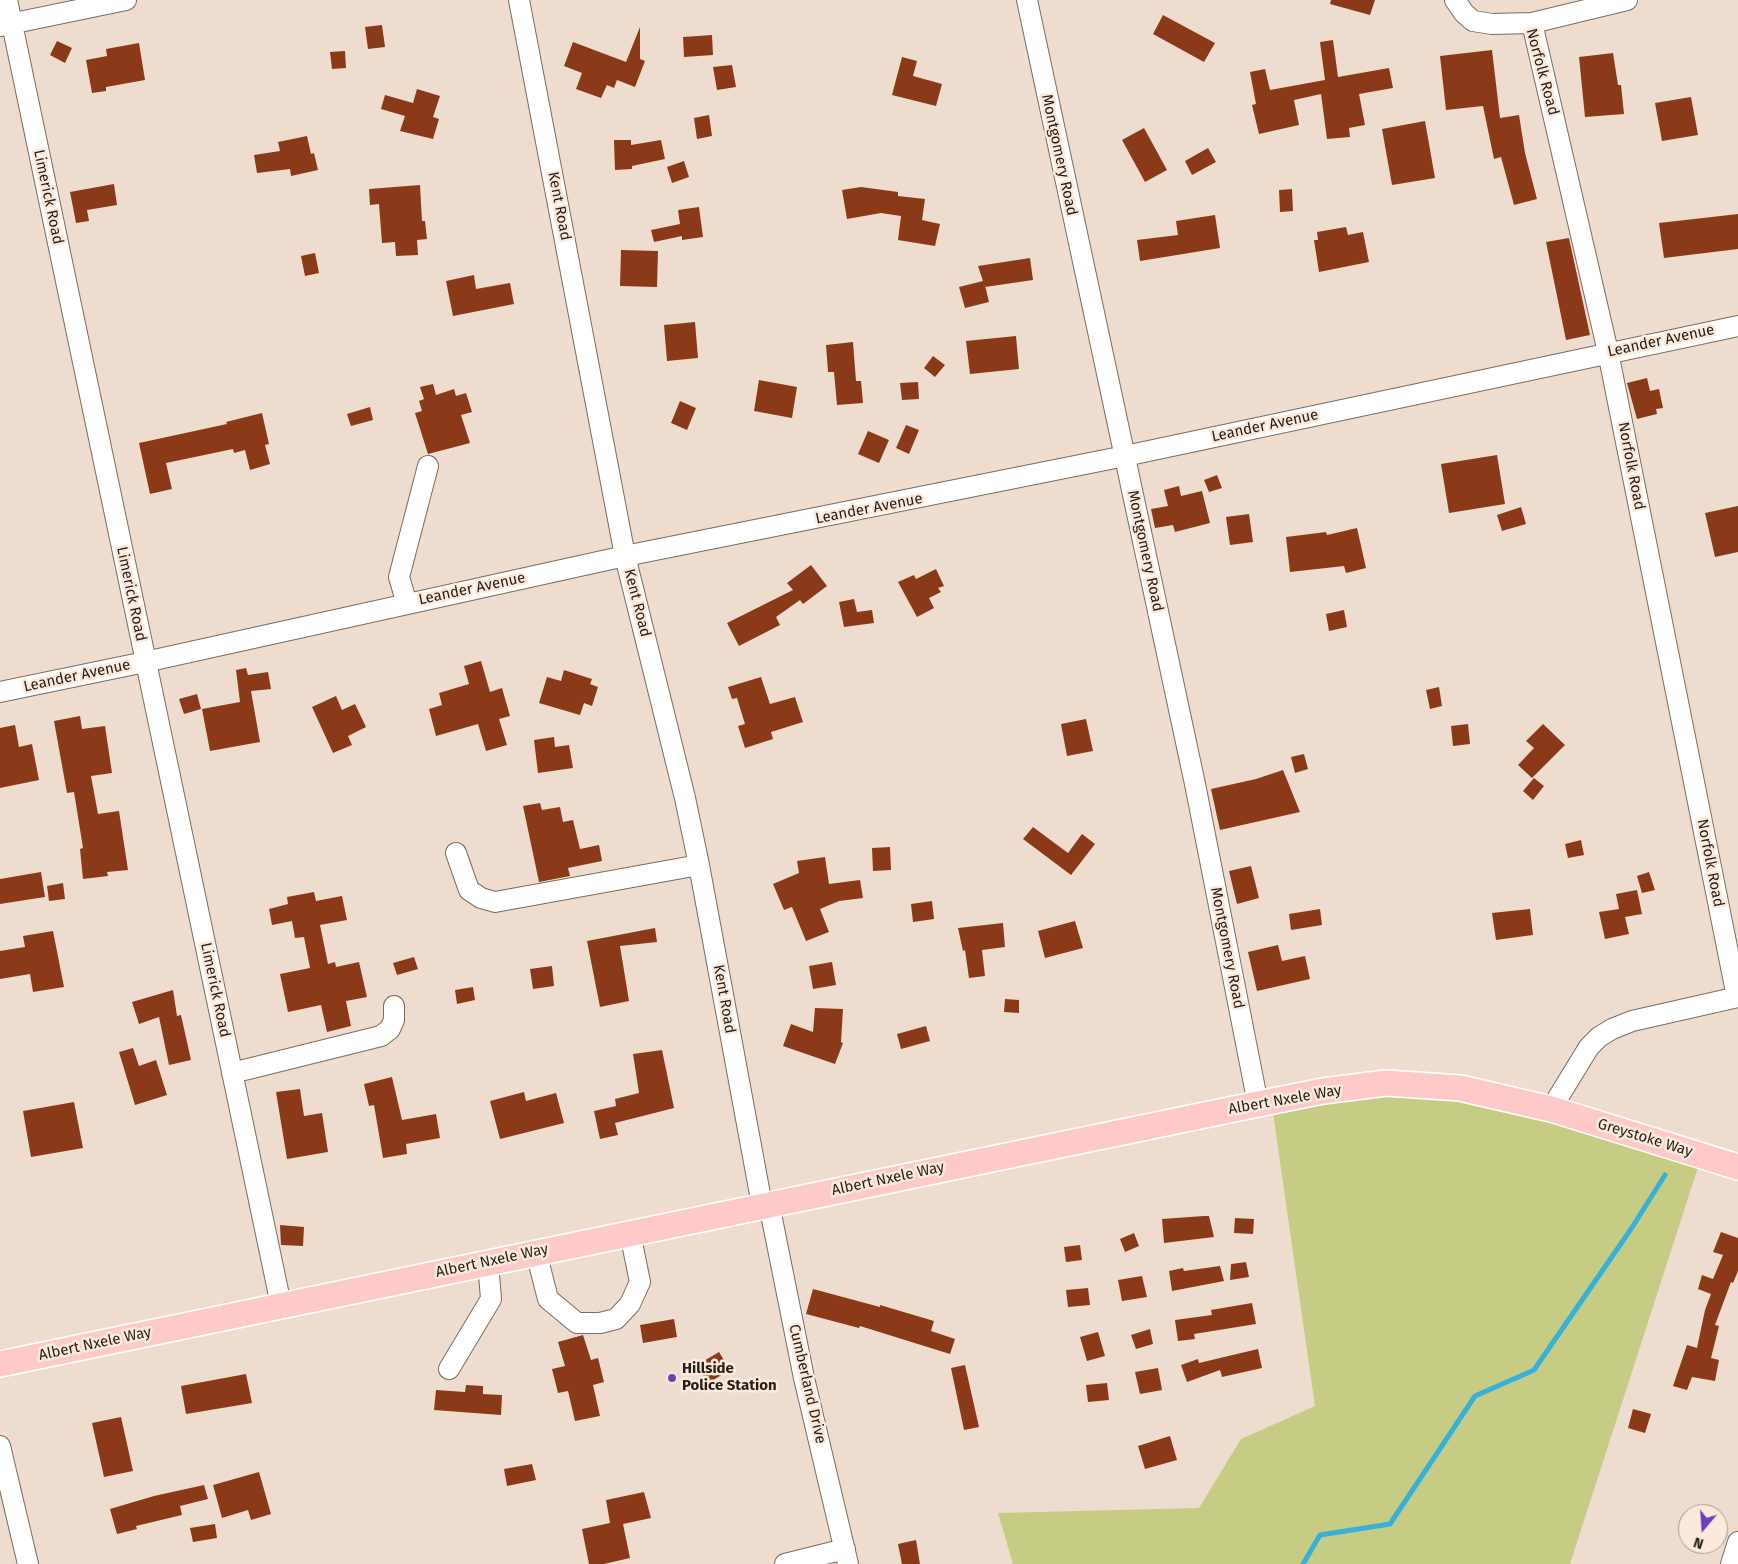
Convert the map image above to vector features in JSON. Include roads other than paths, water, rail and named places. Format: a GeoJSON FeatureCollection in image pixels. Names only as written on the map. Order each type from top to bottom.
{"type":"FeatureCollection","features":[{"type":"Feature","properties":{"kind":"main road","name":"Albert Nxele Way"},"geometry":{"type":"LineString","coordinates":[[0,1364],[765,1204],[1323,1092],[1386,1084],[1460,1088],[1551,1109]]}},
{"type":"Feature","properties":{"kind":"main road","name":"Greystoke Way"},"geometry":{"type":"LineString","coordinates":[[1551,1109],[1738,1167]]}},
{"type":"Feature","properties":{"kind":"street","name":"Limerick Road"},"geometry":{"type":"LineString","coordinates":[[7,0],[6,24],[146,662],[281,1304]]}},
{"type":"Feature","properties":{"kind":"street"},"geometry":{"type":"LineString","coordinates":[[6,24],[126,0]]}},
{"type":"Feature","properties":{"kind":"street","name":"Kent Road"},"geometry":{"type":"LineString","coordinates":[[518,0],[625,556],[686,798],[765,1204]]}},
{"type":"Feature","properties":{"kind":"street","name":"Montgomery Road"},"geometry":{"type":"LineString","coordinates":[[1027,0],[1195,784],[1258,1104]]}},
{"type":"Feature","properties":{"kind":"street","name":"Norfolk Road"},"geometry":{"type":"LineString","coordinates":[[1455,0],[1464,14],[1473,22],[1492,24],[1532,23],[1608,352],[1738,997]]}},
{"type":"Feature","properties":{"kind":"street"},"geometry":{"type":"LineString","coordinates":[[1532,23],[1627,0]]}},
{"type":"Feature","properties":{"kind":"street","name":"Leander Avenue"},"geometry":{"type":"LineString","coordinates":[[0,692],[146,662],[625,556],[1125,456],[1608,352],[1738,326]]}},
{"type":"Feature","properties":{"kind":"street"},"geometry":{"type":"LineString","coordinates":[[407,604],[399,577],[428,466]]}},
{"type":"Feature","properties":{"kind":"street"},"geometry":{"type":"LineString","coordinates":[[456,853],[469,890],[481,898],[495,902],[699,865]]}},
{"type":"Feature","properties":{"kind":"street"},"geometry":{"type":"LineString","coordinates":[[1551,1109],[1589,1047],[1599,1037],[1612,1029],[1632,1021],[1738,997]]}},
{"type":"Feature","properties":{"kind":"street"},"geometry":{"type":"LineString","coordinates":[[232,1073],[381,1036],[390,1029],[394,1020],[394,1006]]}},
{"type":"Feature","properties":{"kind":"street","name":"Cumberland Drive"},"geometry":{"type":"LineString","coordinates":[[765,1204],[846,1557]]}},
{"type":"Feature","properties":{"kind":"street"},"geometry":{"type":"LineString","coordinates":[[536,1252],[548,1299],[577,1323],[600,1323],[616,1319],[630,1304],[640,1282],[630,1232]]}},
{"type":"Feature","properties":{"kind":"street"},"geometry":{"type":"LineString","coordinates":[[449,1369],[491,1298],[488,1262]]}},
{"type":"Feature","properties":{"kind":"street"},"geometry":{"type":"LineString","coordinates":[[0,1446],[28,1564]]}},
{"type":"Feature","properties":{"kind":"street"},"geometry":{"type":"LineString","coordinates":[[1731,1564],[1738,1542]]}},
{"type":"Feature","properties":{"kind":"street"},"geometry":{"type":"LineString","coordinates":[[785,1564],[846,1557]]}},
{"type":"Feature","properties":{"kind":"waterway"},"geometry":{"type":"LineString","coordinates":[[1303,1564],[1320,1535],[1390,1524],[1475,1396],[1534,1370],[1631,1229],[1665,1175]]}},
{"type":"Feature","properties":{"kind":"place","name":"Hillside Police Station"},"geometry":{"type":"Point","coordinates":[672,1378]}}]}
